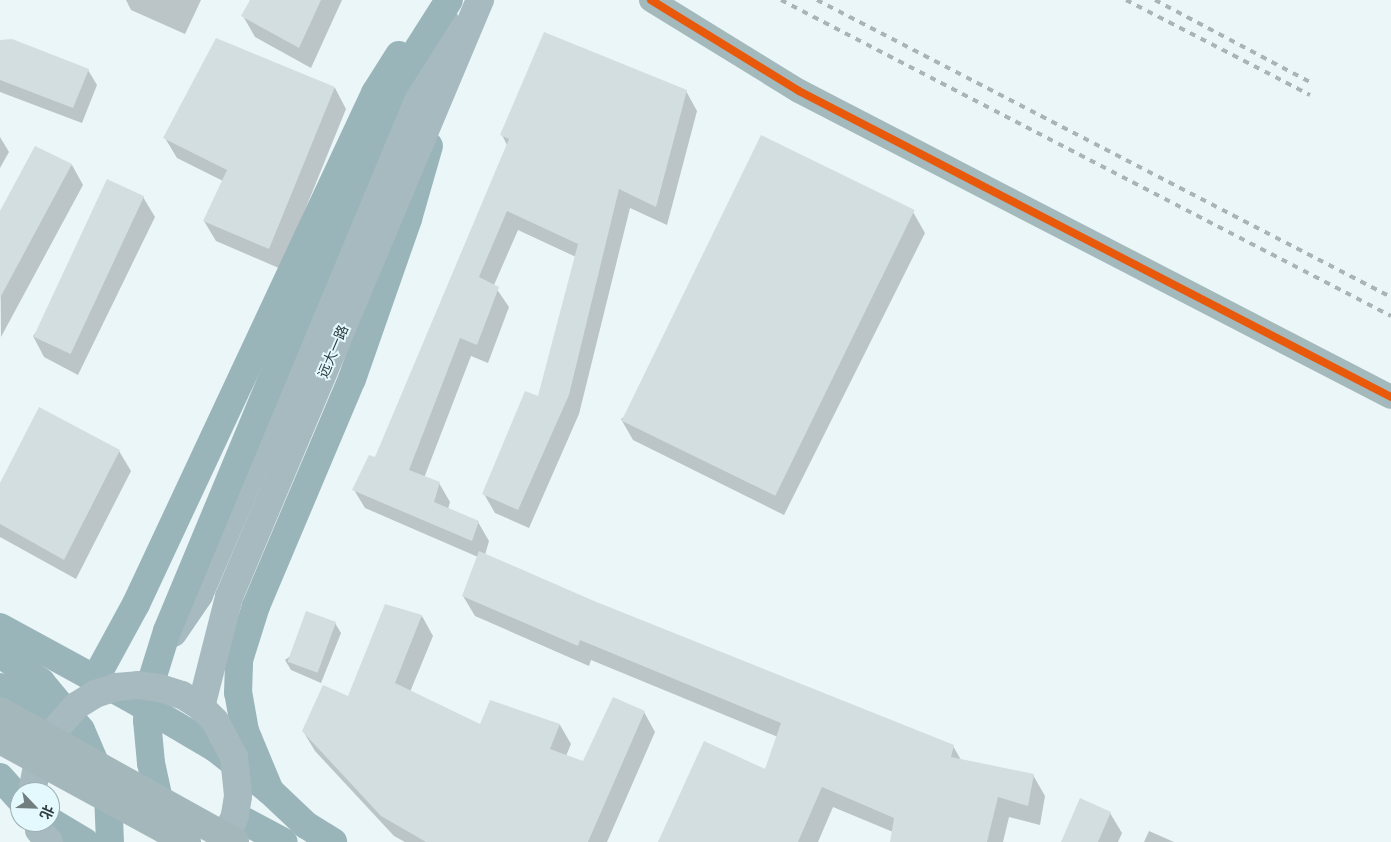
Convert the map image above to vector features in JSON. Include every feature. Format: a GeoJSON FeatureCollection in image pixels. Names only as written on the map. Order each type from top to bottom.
{"type":"FeatureCollection","features":[{"type":"Feature","properties":{"kind":"highway"},"geometry":{"type":"LineString","coordinates":[[0,711],[235,829]]}},
{"type":"Feature","properties":{"kind":"highway"},"geometry":{"type":"LineString","coordinates":[[0,740],[188,842]]}},
{"type":"Feature","properties":{"kind":"main road"},"geometry":{"type":"LineString","coordinates":[[94,680],[141,596],[375,93],[435,0]]}},
{"type":"Feature","properties":{"kind":"main road"},"geometry":{"type":"LineString","coordinates":[[175,842],[164,820],[151,763],[147,720],[152,679],[167,631],[393,88],[449,0]]}},
{"type":"Feature","properties":{"kind":"main road","name":"远大一路"},"geometry":{"type":"LineString","coordinates":[[138,685],[199,595],[454,0]]}},
{"type":"Feature","properties":{"kind":"main road","name":"远大一路"},"geometry":{"type":"LineString","coordinates":[[201,707],[229,597],[480,0]]}},
{"type":"Feature","properties":{"kind":"main road"},"geometry":{"type":"LineString","coordinates":[[270,791],[245,731],[238,693],[239,660],[256,606],[352,379],[408,219],[448,76]]}},
{"type":"Feature","properties":{"kind":"main road"},"geometry":{"type":"LineString","coordinates":[[0,627],[178,725],[270,791],[306,825],[333,842]]}},
{"type":"Feature","properties":{"kind":"main road"},"geometry":{"type":"LineString","coordinates":[[0,654],[41,682],[81,730],[108,793],[110,842]]}},
{"type":"Feature","properties":{"kind":"main road"},"geometry":{"type":"LineString","coordinates":[[34,782],[40,757],[59,721],[95,694],[138,685],[175,693],[201,707],[227,738],[234,757],[239,776],[235,829],[223,842]]}},
{"type":"Feature","properties":{"kind":"main road"},"geometry":{"type":"LineString","coordinates":[[0,687],[59,721]]}},
{"type":"Feature","properties":{"kind":"main road"},"geometry":{"type":"LineString","coordinates":[[0,777],[10,788]]}},
{"type":"Feature","properties":{"kind":"main road"},"geometry":{"type":"LineString","coordinates":[[235,829],[284,842]]}},
{"type":"Feature","properties":{"kind":"main road"},"geometry":{"type":"LineString","coordinates":[[49,832],[84,842]]}},
{"type":"Feature","properties":{"kind":"street"},"geometry":{"type":"LineString","coordinates":[[651,0],[799,91],[1391,397]]}},
{"type":"Feature","properties":{"kind":"building"},"geometry":{"type":"Polygon","coordinates":[[[250,0],[321,0],[299,48],[241,16],[250,0]]]}},
{"type":"Feature","properties":{"kind":"building"},"geometry":{"type":"Polygon","coordinates":[[[544,32],[687,90],[656,207],[619,189],[569,395],[518,510],[482,494],[525,391],[538,396],[578,244],[507,211],[479,277],[499,287],[477,345],[460,338],[409,470],[440,482],[434,502],[479,521],[472,541],[352,490],[369,455],[375,457],[509,139],[500,135],[544,32]]]}},
{"type":"Feature","properties":{"kind":"building"},"geometry":{"type":"Polygon","coordinates":[[[216,38],[335,87],[269,249],[203,221],[227,170],[163,138],[216,38]]]}},
{"type":"Feature","properties":{"kind":"building"},"geometry":{"type":"Polygon","coordinates":[[[12,39],[89,69],[73,108],[0,80],[0,40],[12,39]]]}},
{"type":"Feature","properties":{"kind":"building"},"geometry":{"type":"Polygon","coordinates":[[[761,135],[915,210],[775,496],[622,421],[761,135]]]}},
{"type":"Feature","properties":{"kind":"building"},"geometry":{"type":"Polygon","coordinates":[[[35,146],[72,164],[0,298],[0,211],[35,146]]]}},
{"type":"Feature","properties":{"kind":"building"},"geometry":{"type":"Polygon","coordinates":[[[107,179],[144,196],[71,354],[33,337],[107,179]]]}},
{"type":"Feature","properties":{"kind":"building"},"geometry":{"type":"Polygon","coordinates":[[[39,407],[120,450],[64,560],[0,524],[0,483],[39,407]]]}},
{"type":"Feature","properties":{"kind":"building"},"geometry":{"type":"Polygon","coordinates":[[[479,551],[594,601],[954,745],[951,757],[1034,774],[1028,806],[998,797],[987,842],[890,842],[894,818],[822,787],[798,842],[658,842],[704,741],[765,769],[781,723],[580,640],[578,646],[462,596],[479,551]]]}},
{"type":"Feature","properties":{"kind":"building"},"geometry":{"type":"Polygon","coordinates":[[[385,604],[422,615],[395,683],[480,724],[490,700],[560,724],[550,749],[583,761],[613,697],[645,711],[588,842],[426,842],[381,816],[302,731],[323,685],[348,696],[385,604]]]}},
{"type":"Feature","properties":{"kind":"building"},"geometry":{"type":"Polygon","coordinates":[[[306,611],[336,622],[318,673],[288,662],[306,611]]]}},
{"type":"Feature","properties":{"kind":"building"},"geometry":{"type":"Polygon","coordinates":[[[1080,798],[1111,812],[1098,842],[1061,842],[1080,798]]]}},
{"type":"Feature","properties":{"kind":"railway"},"geometry":{"type":"LineString","coordinates":[[781,0],[1391,316]]}},
{"type":"Feature","properties":{"kind":"railway"},"geometry":{"type":"LineString","coordinates":[[817,0],[1391,297]]}},
{"type":"Feature","properties":{"kind":"railway"},"geometry":{"type":"LineString","coordinates":[[1126,0],[1310,95]]}},
{"type":"Feature","properties":{"kind":"railway"},"geometry":{"type":"LineString","coordinates":[[1155,0],[1312,83]]}},
{"type":"Feature","properties":{"kind":"cycle path"},"geometry":{"type":"LineString","coordinates":[[651,0],[799,91],[1391,397]]}}]}
